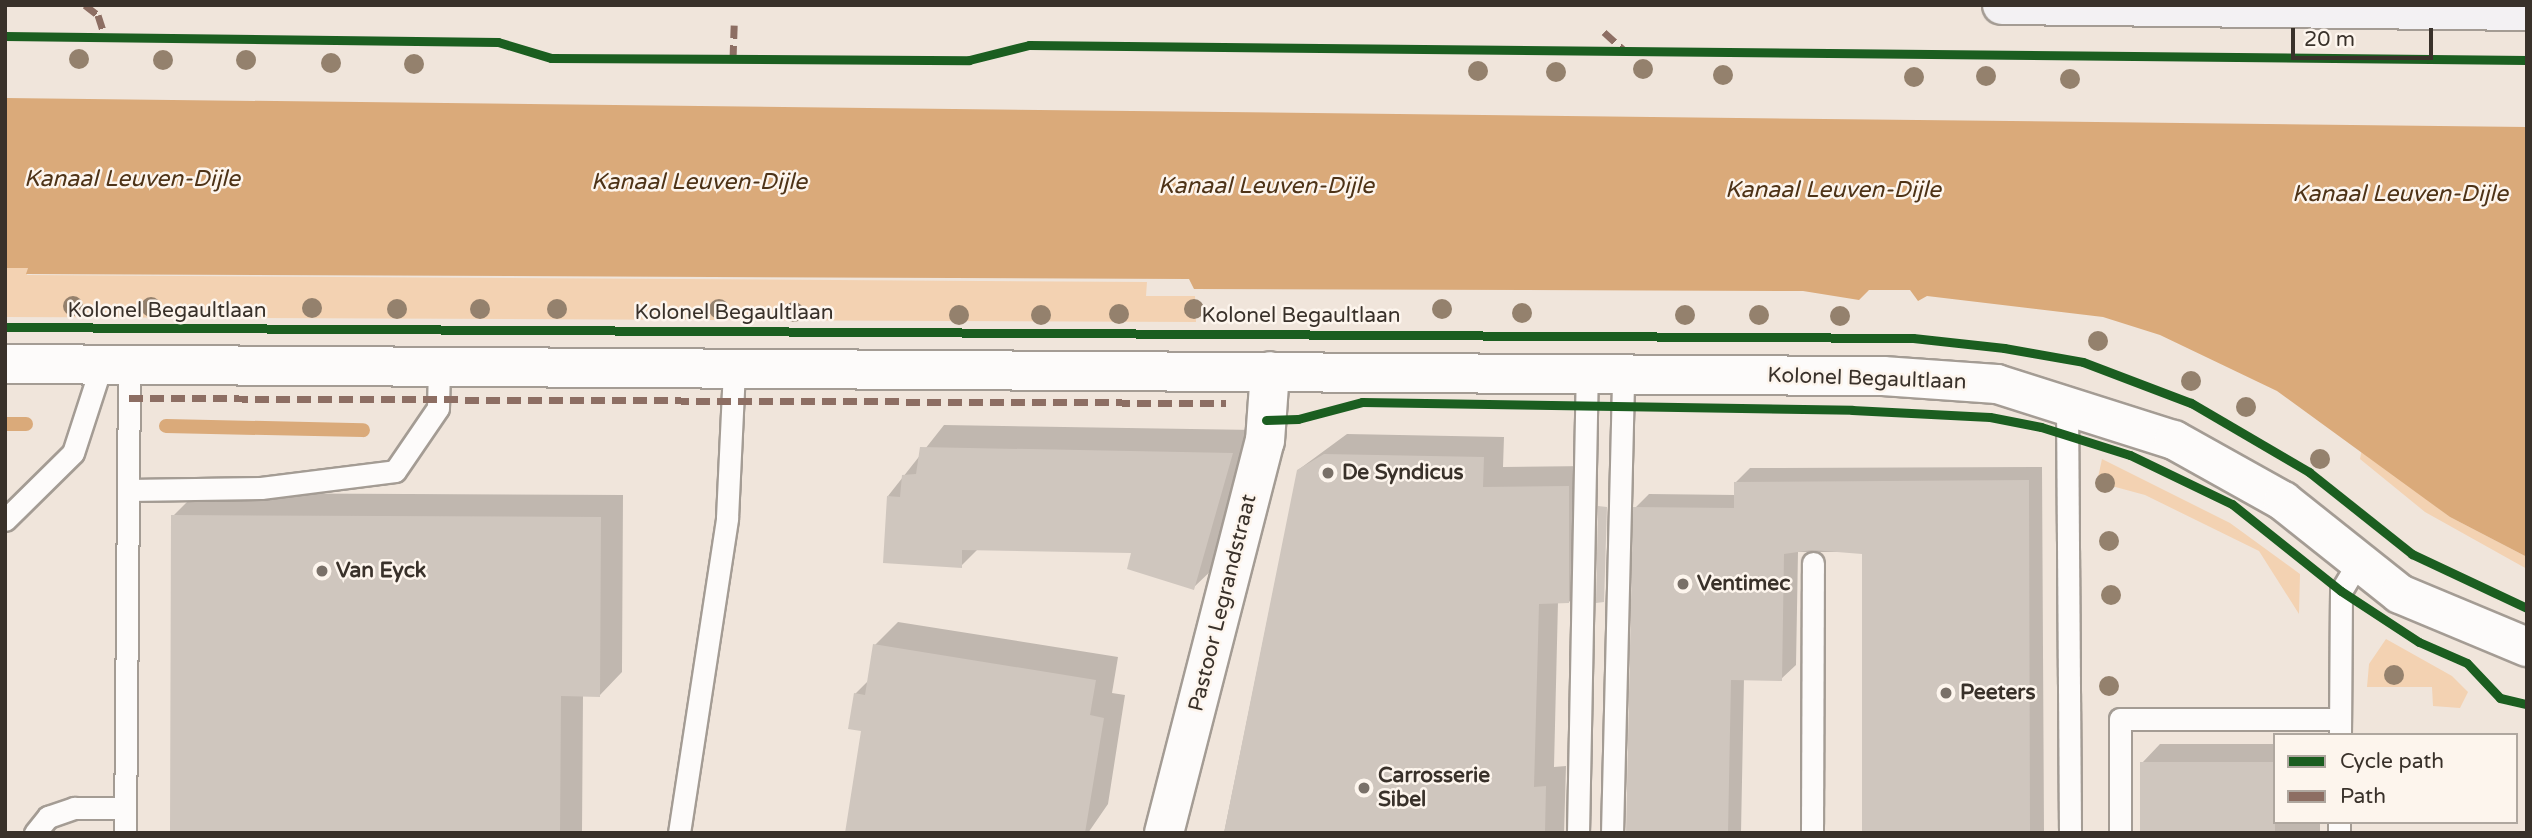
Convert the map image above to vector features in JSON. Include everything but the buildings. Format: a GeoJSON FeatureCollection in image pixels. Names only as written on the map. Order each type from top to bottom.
{"type":"FeatureCollection","features":[{"type":"Feature","properties":{"kind":"main road"},"geometry":{"type":"LineString","coordinates":[[2002,5],[2374,7],[2527,11]]}},
{"type":"Feature","properties":{"kind":"street","name":"Kolonel Begaultlaan"},"geometry":{"type":"LineString","coordinates":[[5,364],[1883,376],[1997,384],[2067,402],[2198,454],[2283,501],[2357,564],[2458,622],[2527,648]]}},
{"type":"Feature","properties":{"kind":"street","name":"Pastoor Legrandstraat"},"geometry":{"type":"LineString","coordinates":[[1164,833],[1265,441],[1270,371]]}},
{"type":"Feature","properties":{"kind":"lane"},"geometry":{"type":"LineString","coordinates":[[116,364],[129,490],[125,833]]}},
{"type":"Feature","properties":{"kind":"lane"},"geometry":{"type":"LineString","coordinates":[[5,520],[73,453],[116,364]]}},
{"type":"Feature","properties":{"kind":"lane"},"geometry":{"type":"LineString","coordinates":[[129,490],[261,488],[395,471],[438,408],[439,366]]}},
{"type":"Feature","properties":{"kind":"lane"},"geometry":{"type":"LineString","coordinates":[[679,833],[727,519],[734,368]]}},
{"type":"Feature","properties":{"kind":"lane"},"geometry":{"type":"LineString","coordinates":[[1578,833],[1605,374]]}},
{"type":"Feature","properties":{"kind":"lane"},"geometry":{"type":"LineString","coordinates":[[1605,374],[1612,833]]}},
{"type":"Feature","properties":{"kind":"lane"},"geometry":{"type":"LineString","coordinates":[[2067,402],[2070,833]]}},
{"type":"Feature","properties":{"kind":"lane"},"geometry":{"type":"LineString","coordinates":[[1812,833],[1813,563]]}},
{"type":"Feature","properties":{"kind":"lane"},"geometry":{"type":"LineString","coordinates":[[2120,833],[2120,719],[2340,727],[2340,591],[2357,564]]}},
{"type":"Feature","properties":{"kind":"lane"},"geometry":{"type":"LineString","coordinates":[[35,833],[48,817],[74,808],[125,808]]}},
{"type":"Feature","properties":{"kind":"shaded area"},"geometry":{"type":"Polygon","coordinates":[[[5,268],[28,268],[27,275],[1147,282],[1146,296],[1195,296],[1196,322],[5,317],[5,268]]]}},
{"type":"Feature","properties":{"kind":"shaded area"},"geometry":{"type":"Polygon","coordinates":[[[2362,449],[2450,517],[2527,557],[2527,569],[2425,512],[2360,459],[2362,449]]]}},
{"type":"Feature","properties":{"kind":"shaded area"},"geometry":{"type":"Polygon","coordinates":[[[2102,459],[2230,523],[2300,574],[2299,614],[2259,551],[2145,495],[2097,482],[2102,459]]]}},
{"type":"Feature","properties":{"kind":"shaded area"},"geometry":{"type":"Polygon","coordinates":[[[2386,639],[2452,676],[2468,692],[2460,708],[2433,706],[2432,687],[2367,687],[2369,664],[2386,639]]]}},
{"type":"Feature","properties":{"kind":"water","name":"Kanaal Leuven-Dijle"},"geometry":{"type":"Polygon","coordinates":[[[5,98],[2527,127],[2527,557],[2450,517],[2277,391],[2160,335],[2103,317],[1927,296],[1918,301],[1910,290],[1869,290],[1859,300],[1803,291],[1194,289],[1189,279],[26,274],[28,268],[5,268],[5,98]]]}},
{"type":"Feature","properties":{"kind":"waterway"},"geometry":{"type":"LineString","coordinates":[[5,424],[26,424]]}},
{"type":"Feature","properties":{"kind":"waterway"},"geometry":{"type":"LineString","coordinates":[[166,426],[363,430]]}},
{"type":"Feature","properties":{"kind":"marked path"},"geometry":{"type":"LineString","coordinates":[[85,5],[98,15],[105,37]]}},
{"type":"Feature","properties":{"kind":"marked path"},"geometry":{"type":"LineString","coordinates":[[733,59],[734,25]]}},
{"type":"Feature","properties":{"kind":"marked path"},"geometry":{"type":"LineString","coordinates":[[1604,32],[1624,50]]}},
{"type":"Feature","properties":{"kind":"marked path"},"geometry":{"type":"LineString","coordinates":[[129,398],[1226,403]]}},
{"type":"Feature","properties":{"kind":"cycle path"},"geometry":{"type":"LineString","coordinates":[[5,36],[498,42],[551,58],[969,60],[1029,45],[2527,60]]}},
{"type":"Feature","properties":{"kind":"cycle path"},"geometry":{"type":"LineString","coordinates":[[5,327],[1913,338],[2004,348],[2083,362],[2191,403],[2309,472],[2412,554],[2527,608]]}},
{"type":"Feature","properties":{"kind":"cycle path"},"geometry":{"type":"LineString","coordinates":[[1266,420],[1298,419],[1362,402],[1852,410],[1990,417],[2041,427],[2130,455],[2232,504],[2341,591],[2419,642],[2467,663],[2500,698],[2527,704]]}},
{"type":"Feature","properties":{"kind":"place","name":"De Syndicus"},"geometry":{"type":"Point","coordinates":[1328,473]}},
{"type":"Feature","properties":{"kind":"place","name":"Van Eyck"},"geometry":{"type":"Point","coordinates":[322,571]}},
{"type":"Feature","properties":{"kind":"place","name":"Ventimec"},"geometry":{"type":"Point","coordinates":[1683,584]}},
{"type":"Feature","properties":{"kind":"place","name":"Peeters"},"geometry":{"type":"Point","coordinates":[1946,693]}},
{"type":"Feature","properties":{"kind":"place","name":"Carrosserie Sibel"},"geometry":{"type":"Point","coordinates":[1364,788]}}]}
